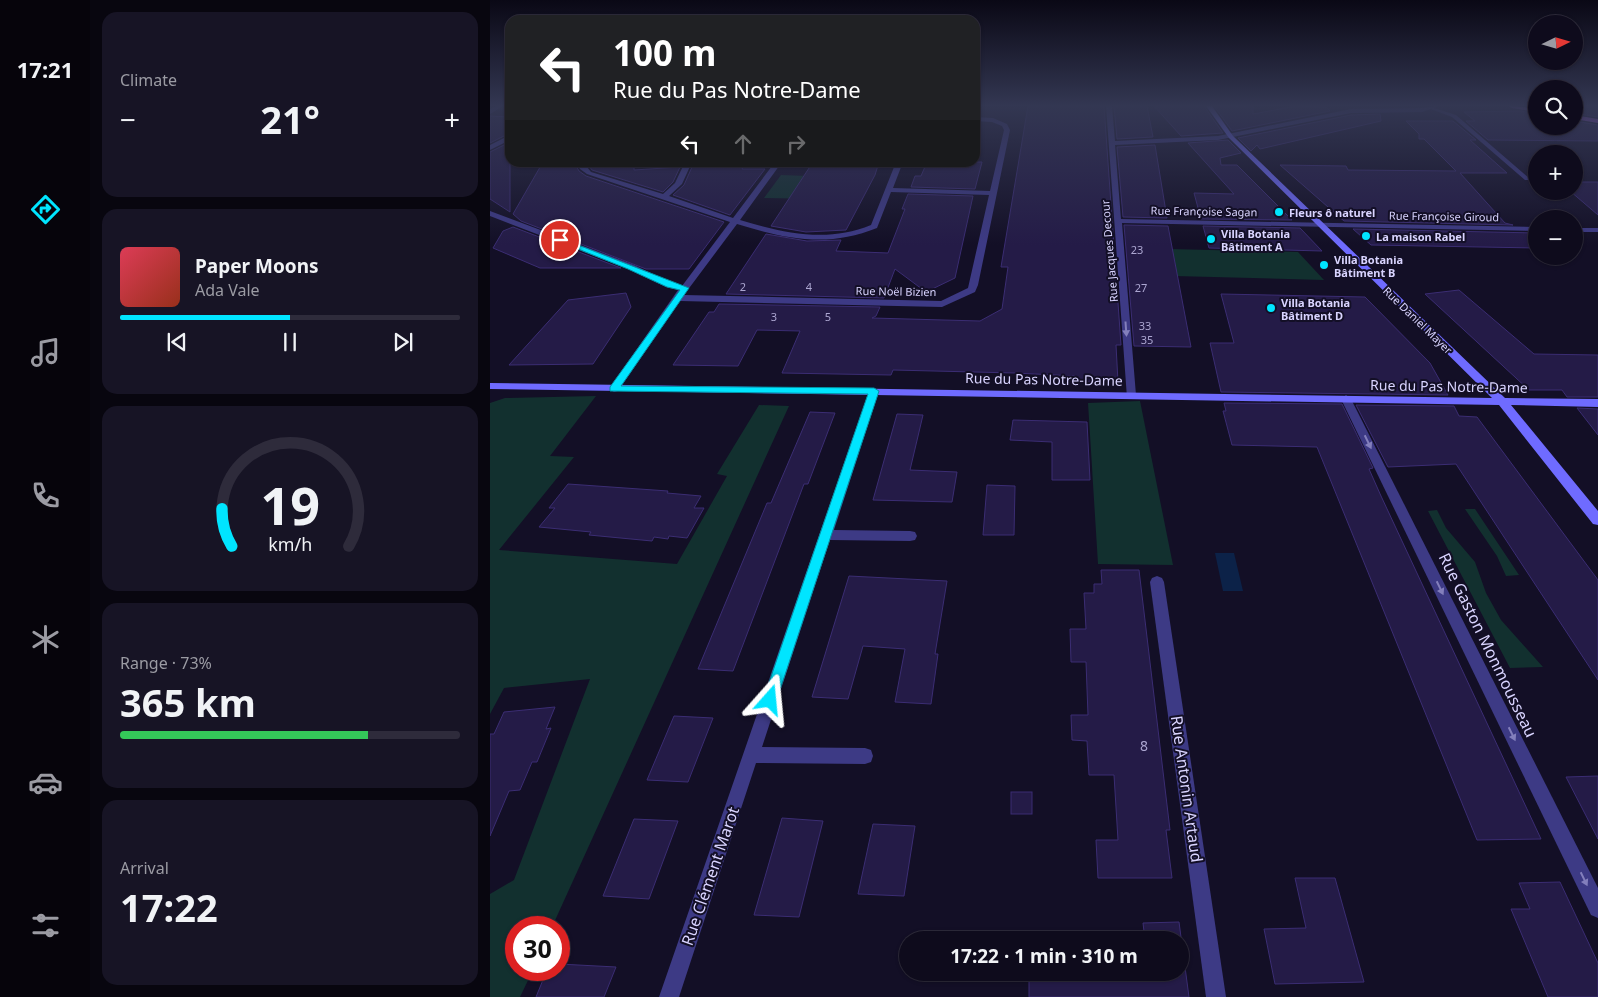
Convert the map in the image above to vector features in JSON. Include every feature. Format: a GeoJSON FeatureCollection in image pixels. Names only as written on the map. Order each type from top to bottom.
{"type":"FeatureCollection","features":[{"type":"Feature","properties":{"kind":"street","name":"Rue Noël Bizien"},"geometry":{"type":"LineString","coordinates":[[677,298],[933,304],[949,302],[972,290],[974,285],[1001,153]]}},
{"type":"Feature","properties":{"kind":"street","name":"Rue Jacques Decour"},"geometry":{"type":"LineString","coordinates":[[1113,153],[1131,395]]}},
{"type":"Feature","properties":{"kind":"street","name":"Rue Daniel Mayer"},"geometry":{"type":"LineString","coordinates":[[1248,153],[1501,400],[1598,520]]}},
{"type":"Feature","properties":{"kind":"street"},"geometry":{"type":"LineString","coordinates":[[584,167],[589,173],[735,221],[797,235],[852,234],[874,226],[898,167]]}},
{"type":"Feature","properties":{"kind":"street"},"geometry":{"type":"LineString","coordinates":[[664,197],[678,184],[686,167]]}},
{"type":"Feature","properties":{"kind":"street"},"geometry":{"type":"LineString","coordinates":[[614,389],[677,298],[775,167]]}},
{"type":"Feature","properties":{"kind":"street"},"geometry":{"type":"LineString","coordinates":[[890,190],[994,193]]}},
{"type":"Feature","properties":{"kind":"street"},"geometry":{"type":"LineString","coordinates":[[490,213],[630,267],[670,285],[685,288]]}},
{"type":"Feature","properties":{"kind":"street","name":"Rue Françoise Sagan"},"geometry":{"type":"LineString","coordinates":[[1118,221],[1321,224]]}},
{"type":"Feature","properties":{"kind":"street","name":"Rue Françoise Giroud"},"geometry":{"type":"LineString","coordinates":[[1321,224],[1528,230]]}},
{"type":"Feature","properties":{"kind":"street"},"geometry":{"type":"LineString","coordinates":[[1583,230],[1598,230]]}},
{"type":"Feature","properties":{"kind":"street","name":"Rue du Pas Notre-Dame"},"geometry":{"type":"LineString","coordinates":[[490,386],[1501,400],[1598,403]]}},
{"type":"Feature","properties":{"kind":"street","name":"Rue Clément Marot"},"geometry":{"type":"LineString","coordinates":[[670,997],[874,391]]}},
{"type":"Feature","properties":{"kind":"street","name":"Rue Gaston Monmousseau"},"geometry":{"type":"LineString","coordinates":[[1346,399],[1598,908]]}},
{"type":"Feature","properties":{"kind":"street"},"geometry":{"type":"LineString","coordinates":[[825,535],[910,536]]}},
{"type":"Feature","properties":{"kind":"street","name":"Rue Antonin Artaud"},"geometry":{"type":"LineString","coordinates":[[1157,582],[1216,997]]}},
{"type":"Feature","properties":{"kind":"street"},"geometry":{"type":"LineString","coordinates":[[751,755],[864,756]]}},
{"type":"Feature","properties":{"kind":"lane"},"geometry":{"type":"LineString","coordinates":[[1496,153],[1527,180]]}},
{"type":"Feature","properties":{"kind":"green space"},"geometry":{"type":"Polygon","coordinates":[[[781,175],[837,177],[824,199],[764,198],[781,175]]]}},
{"type":"Feature","properties":{"kind":"green space"},"geometry":{"type":"Polygon","coordinates":[[[1169,249],[1298,252],[1324,280],[1174,276],[1169,249]]]}},
{"type":"Feature","properties":{"kind":"green space"},"geometry":{"type":"Polygon","coordinates":[[[596,396],[550,456],[574,457],[499,550],[677,564],[727,476],[717,474],[759,405],[789,406],[557,916],[505,916],[505,981],[528,981],[520,997],[490,997],[490,894],[514,880],[590,679],[504,688],[490,714],[490,403],[505,398],[596,396]]]}},
{"type":"Feature","properties":{"kind":"green space"},"geometry":{"type":"Polygon","coordinates":[[[1140,401],[1173,565],[1098,564],[1088,403],[1140,401]]]}},
{"type":"Feature","properties":{"kind":"green space"},"geometry":{"type":"Polygon","coordinates":[[[1465,509],[1475,509],[1519,575],[1506,576],[1497,556],[1465,509]]]}},
{"type":"Feature","properties":{"kind":"green space"},"geometry":{"type":"Polygon","coordinates":[[[1437,510],[1446,528],[1475,562],[1486,593],[1501,620],[1543,667],[1510,668],[1428,511],[1437,510]]]}},
{"type":"Feature","properties":{"kind":"water"},"geometry":{"type":"Polygon","coordinates":[[[1215,553],[1234,553],[1243,591],[1223,591],[1215,553]]]}},
{"type":"Feature","properties":{"kind":"building"},"geometry":{"type":"Polygon","coordinates":[[[490,153],[505,153],[505,167],[510,167],[510,212],[490,199],[490,153]]]}},
{"type":"Feature","properties":{"kind":"building"},"geometry":{"type":"Polygon","coordinates":[[[1020,153],[1107,153],[1121,345],[1116,345],[1118,382],[1075,381],[1075,376],[1015,373],[893,370],[891,375],[782,373],[800,331],[757,330],[738,366],[673,365],[709,312],[714,312],[719,304],[880,307],[876,316],[872,318],[980,321],[1002,309],[1008,267],[1001,267],[1020,153]]]}},
{"type":"Feature","properties":{"kind":"building"},"geometry":{"type":"Polygon","coordinates":[[[1117,153],[1156,153],[1167,218],[1123,217],[1117,153]]]}},
{"type":"Feature","properties":{"kind":"building"},"geometry":{"type":"Polygon","coordinates":[[[1197,153],[1241,153],[1220,158],[1221,165],[1237,165],[1292,220],[1201,219],[1194,193],[1234,194],[1197,153]]]}},
{"type":"Feature","properties":{"kind":"building"},"geometry":{"type":"Polygon","coordinates":[[[1438,153],[1484,153],[1507,173],[1460,173],[1505,223],[1513,225],[1344,221],[1280,165],[1346,166],[1348,170],[1456,171],[1438,153]]]}},
{"type":"Feature","properties":{"kind":"building"},"geometry":{"type":"Polygon","coordinates":[[[980,162],[982,162],[975,189],[911,187],[915,176],[921,176],[925,167],[980,167],[980,162]]]}},
{"type":"Feature","properties":{"kind":"building"},"geometry":{"type":"Polygon","coordinates":[[[540,167],[577,167],[586,176],[724,222],[689,269],[646,269],[521,221],[513,214],[540,167]]]}},
{"type":"Feature","properties":{"kind":"building"},"geometry":{"type":"Polygon","coordinates":[[[590,167],[634,167],[634,170],[680,167],[673,182],[663,192],[592,170],[590,167]]]}},
{"type":"Feature","properties":{"kind":"building"},"geometry":{"type":"Polygon","coordinates":[[[692,167],[765,169],[730,215],[673,195],[684,185],[692,167]]]}},
{"type":"Feature","properties":{"kind":"building"},"geometry":{"type":"Polygon","coordinates":[[[810,167],[877,167],[846,230],[806,232],[771,226],[810,167]]]}},
{"type":"Feature","properties":{"kind":"building"},"geometry":{"type":"Polygon","coordinates":[[[1583,182],[1598,182],[1598,215],[1580,200],[1583,200],[1583,182]]]}},
{"type":"Feature","properties":{"kind":"building"},"geometry":{"type":"Polygon","coordinates":[[[908,194],[973,196],[955,278],[926,292],[895,269],[884,298],[726,294],[766,234],[807,241],[841,240],[836,251],[888,253],[905,209],[902,209],[908,194]]]}},
{"type":"Feature","properties":{"kind":"building"},"geometry":{"type":"Polygon","coordinates":[[[1124,225],[1168,226],[1191,347],[1134,346],[1124,225]]]}},
{"type":"Feature","properties":{"kind":"building"},"geometry":{"type":"Polygon","coordinates":[[[1203,226],[1300,228],[1322,251],[1209,248],[1203,226]]]}},
{"type":"Feature","properties":{"kind":"building"},"geometry":{"type":"Polygon","coordinates":[[[513,227],[621,268],[540,268],[493,248],[503,231],[513,227]]]}},
{"type":"Feature","properties":{"kind":"building"},"geometry":{"type":"Polygon","coordinates":[[[1353,229],[1528,233],[1528,248],[1371,245],[1353,229]]]}},
{"type":"Feature","properties":{"kind":"building"},"geometry":{"type":"Polygon","coordinates":[[[1459,290],[1534,354],[1598,355],[1598,397],[1567,397],[1562,390],[1529,390],[1425,294],[1459,290]]]}},
{"type":"Feature","properties":{"kind":"building"},"geometry":{"type":"Polygon","coordinates":[[[626,293],[631,307],[593,364],[509,365],[568,300],[626,293]]]}},
{"type":"Feature","properties":{"kind":"building"},"geometry":{"type":"Polygon","coordinates":[[[1221,294],[1365,297],[1430,363],[1448,395],[1221,392],[1210,343],[1234,343],[1221,294]]]}},
{"type":"Feature","properties":{"kind":"building"},"geometry":{"type":"Polygon","coordinates":[[[1224,403],[1342,404],[1373,468],[1369,469],[1381,496],[1541,839],[1477,840],[1317,447],[1232,445],[1223,411],[1226,411],[1224,403]]]}},
{"type":"Feature","properties":{"kind":"building"},"geometry":{"type":"Polygon","coordinates":[[[1356,405],[1454,406],[1459,416],[1477,417],[1598,580],[1598,680],[1456,464],[1388,467],[1356,405]]]}},
{"type":"Feature","properties":{"kind":"building"},"geometry":{"type":"Polygon","coordinates":[[[1577,408],[1598,409],[1598,435],[1577,408]]]}},
{"type":"Feature","properties":{"kind":"building"},"geometry":{"type":"Polygon","coordinates":[[[810,412],[835,413],[808,484],[804,484],[733,671],[698,669],[767,503],[771,503],[810,412]]]}},
{"type":"Feature","properties":{"kind":"building"},"geometry":{"type":"Polygon","coordinates":[[[897,414],[923,415],[910,470],[957,472],[952,502],[873,500],[897,414]]]}},
{"type":"Feature","properties":{"kind":"building"},"geometry":{"type":"Polygon","coordinates":[[[1013,420],[1087,422],[1090,480],[1052,480],[1052,442],[1010,440],[1013,420]]]}},
{"type":"Feature","properties":{"kind":"building"},"geometry":{"type":"Polygon","coordinates":[[[568,484],[668,491],[667,493],[701,496],[694,508],[704,508],[687,538],[669,536],[668,539],[654,537],[652,541],[589,535],[591,532],[539,527],[555,508],[549,508],[568,484]]]}},
{"type":"Feature","properties":{"kind":"building"},"geometry":{"type":"Polygon","coordinates":[[[987,485],[1015,486],[1014,535],[983,535],[987,485]]]}},
{"type":"Feature","properties":{"kind":"building"},"geometry":{"type":"Polygon","coordinates":[[[1101,570],[1139,570],[1170,830],[1166,830],[1172,878],[1098,878],[1096,840],[1118,840],[1114,775],[1089,775],[1087,741],[1072,740],[1071,715],[1088,715],[1086,662],[1071,662],[1070,629],[1086,629],[1084,593],[1094,593],[1094,584],[1102,584],[1101,570]]]}},
{"type":"Feature","properties":{"kind":"building"},"geometry":{"type":"Polygon","coordinates":[[[849,576],[947,581],[935,654],[938,654],[931,704],[895,702],[905,649],[863,646],[848,699],[812,697],[849,576]]]}},
{"type":"Feature","properties":{"kind":"building"},"geometry":{"type":"Polygon","coordinates":[[[555,707],[546,729],[551,728],[537,762],[532,762],[520,790],[509,791],[490,836],[490,734],[494,734],[504,712],[555,707]]]}},
{"type":"Feature","properties":{"kind":"building"},"geometry":{"type":"Polygon","coordinates":[[[674,716],[713,718],[688,782],[647,780],[674,716]]]}},
{"type":"Feature","properties":{"kind":"building"},"geometry":{"type":"Polygon","coordinates":[[[1598,776],[1598,839],[1566,777],[1598,776]]]}},
{"type":"Feature","properties":{"kind":"building"},"geometry":{"type":"Polygon","coordinates":[[[1011,792],[1032,792],[1032,814],[1011,814],[1011,792]]]}},
{"type":"Feature","properties":{"kind":"building"},"geometry":{"type":"Polygon","coordinates":[[[782,818],[823,821],[799,917],[754,915],[782,818]]]}},
{"type":"Feature","properties":{"kind":"building"},"geometry":{"type":"Polygon","coordinates":[[[634,819],[678,821],[649,899],[603,896],[634,819]]]}},
{"type":"Feature","properties":{"kind":"building"},"geometry":{"type":"Polygon","coordinates":[[[873,824],[915,826],[904,896],[858,894],[873,824]]]}},
{"type":"Feature","properties":{"kind":"building"},"geometry":{"type":"Polygon","coordinates":[[[1295,878],[1335,878],[1364,982],[1275,984],[1264,929],[1306,928],[1295,878]]]}},
{"type":"Feature","properties":{"kind":"building"},"geometry":{"type":"Polygon","coordinates":[[[1560,882],[1598,963],[1598,997],[1548,997],[1511,909],[1530,909],[1519,883],[1560,882]]]}},
{"type":"Feature","properties":{"kind":"building"},"geometry":{"type":"Polygon","coordinates":[[[1179,922],[1180,931],[1144,931],[1143,923],[1179,922]]]}},
{"type":"Feature","properties":{"kind":"building"},"geometry":{"type":"Polygon","coordinates":[[[570,965],[616,967],[604,997],[536,997],[543,981],[570,981],[570,965]]]}},
{"type":"Feature","properties":{"kind":"building"},"geometry":{"type":"Polygon","coordinates":[[[1029,981],[1187,981],[1189,997],[1029,997],[1029,981]]]}},
{"type":"Feature","properties":{"kind":"place","name":"Fleurs ô naturel"},"geometry":{"type":"Point","coordinates":[1279,212]}},
{"type":"Feature","properties":{"kind":"place","name":"La maison Rabel"},"geometry":{"type":"Point","coordinates":[1366,236]}},
{"type":"Feature","properties":{"kind":"place","name":"Villa Botania Bâtiment A"},"geometry":{"type":"Point","coordinates":[1211,239]}},
{"type":"Feature","properties":{"kind":"place","name":"Villa Botania Bâtiment B"},"geometry":{"type":"Point","coordinates":[1324,265]}},
{"type":"Feature","properties":{"kind":"place","name":"Villa Botania Bâtiment D"},"geometry":{"type":"Point","coordinates":[1271,308]}},
{"type":"Feature","properties":{"kind":"route"},"geometry":{"type":"LineString","coordinates":[[560,240],[630,267],[670,285],[685,288],[614,389],[874,391],[770,700]]}}]}
